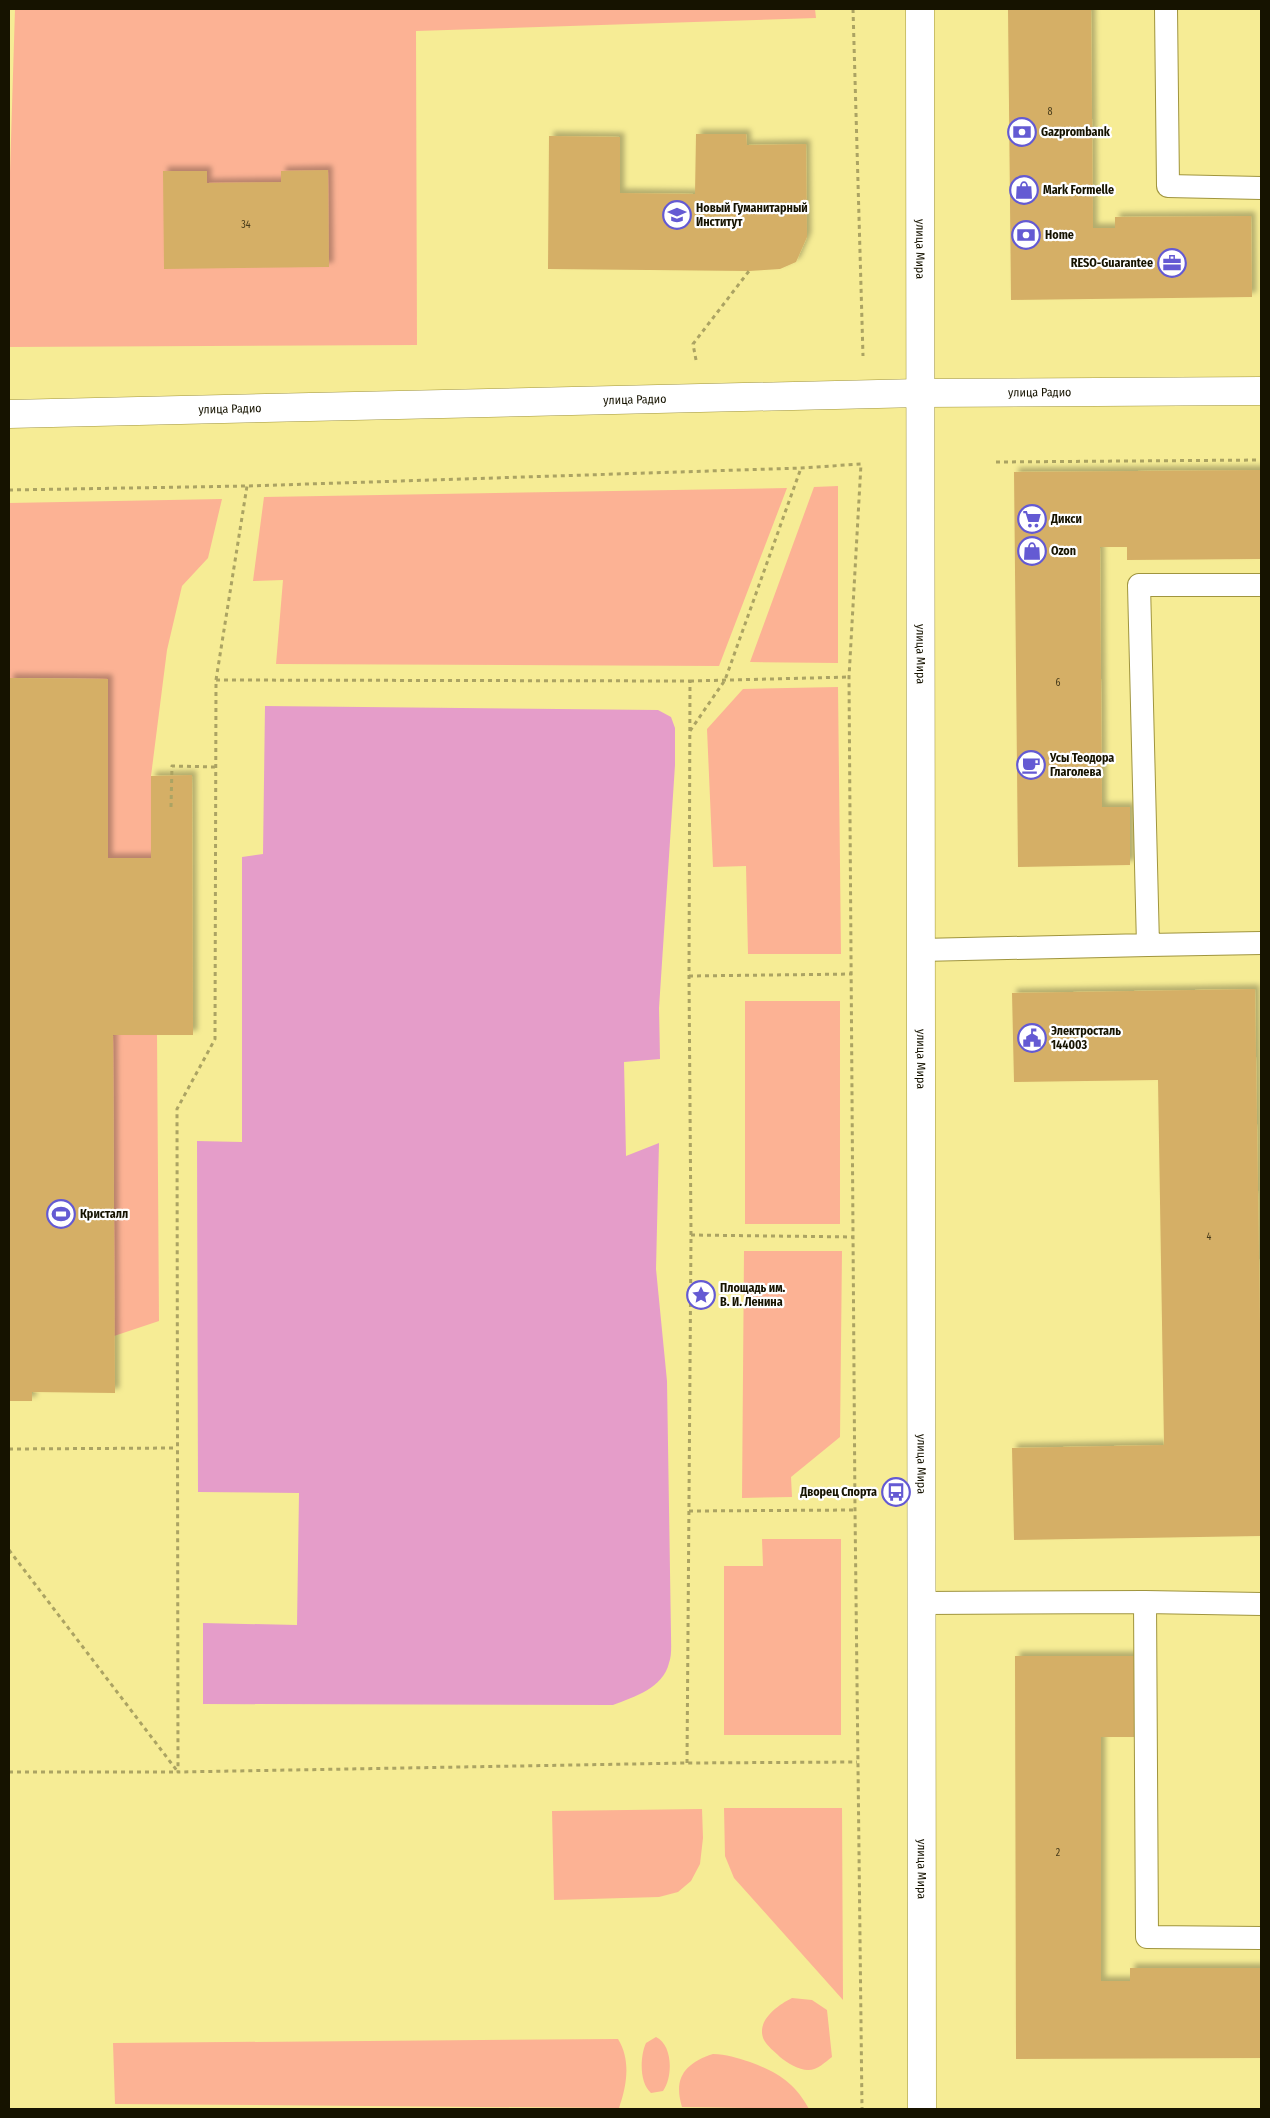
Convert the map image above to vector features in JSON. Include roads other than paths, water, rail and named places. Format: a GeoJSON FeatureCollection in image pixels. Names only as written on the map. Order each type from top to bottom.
{"type":"FeatureCollection","features":[{"type":"Feature","properties":{"kind":"main road","name":"улица Мира"},"geometry":{"type":"LineString","coordinates":[[920,9],[922,2109]]}},
{"type":"Feature","properties":{"kind":"main road","name":"улица Радио"},"geometry":{"type":"LineString","coordinates":[[9,414],[920,394],[1261,391]]}},
{"type":"Feature","properties":{"kind":"lane"},"geometry":{"type":"LineString","coordinates":[[1166,9],[1168,186],[1261,188]]}},
{"type":"Feature","properties":{"kind":"lane"},"geometry":{"type":"LineString","coordinates":[[1148,945],[1139,585],[1261,585]]}},
{"type":"Feature","properties":{"kind":"lane"},"geometry":{"type":"LineString","coordinates":[[921,950],[1261,943]]}},
{"type":"Feature","properties":{"kind":"lane"},"geometry":{"type":"LineString","coordinates":[[1145,1602],[1147,1937],[1261,1938]]}},
{"type":"Feature","properties":{"kind":"lane"},"geometry":{"type":"LineString","coordinates":[[922,1603],[1145,1602],[1261,1604]]}},
{"type":"Feature","properties":{"kind":"place","name":"Gazprombank"},"geometry":{"type":"Point","coordinates":[1022,132]}},
{"type":"Feature","properties":{"kind":"place","name":"Mark Formelle"},"geometry":{"type":"Point","coordinates":[1024,190]}},
{"type":"Feature","properties":{"kind":"place","name":"Новый Гуманитарный Институт"},"geometry":{"type":"Point","coordinates":[677,215]}},
{"type":"Feature","properties":{"kind":"place","name":"Home"},"geometry":{"type":"Point","coordinates":[1026,235]}},
{"type":"Feature","properties":{"kind":"place","name":"RESO-Guarantee"},"geometry":{"type":"Point","coordinates":[1172,263]}},
{"type":"Feature","properties":{"kind":"place","name":"Дикси"},"geometry":{"type":"Point","coordinates":[1032,519]}},
{"type":"Feature","properties":{"kind":"place","name":"Ozon"},"geometry":{"type":"Point","coordinates":[1032,551]}},
{"type":"Feature","properties":{"kind":"place","name":"Усы Теодора Глаголева"},"geometry":{"type":"Point","coordinates":[1031,765]}},
{"type":"Feature","properties":{"kind":"place","name":"Электросталь 144003"},"geometry":{"type":"Point","coordinates":[1032,1038]}},
{"type":"Feature","properties":{"kind":"place","name":"Кристалл"},"geometry":{"type":"Point","coordinates":[61,1214]}},
{"type":"Feature","properties":{"kind":"place","name":"Площадь им. В. И. Ленина"},"geometry":{"type":"Point","coordinates":[701,1295]}},
{"type":"Feature","properties":{"kind":"place","name":"Дворец Спорта"},"geometry":{"type":"Point","coordinates":[896,1492]}}]}
